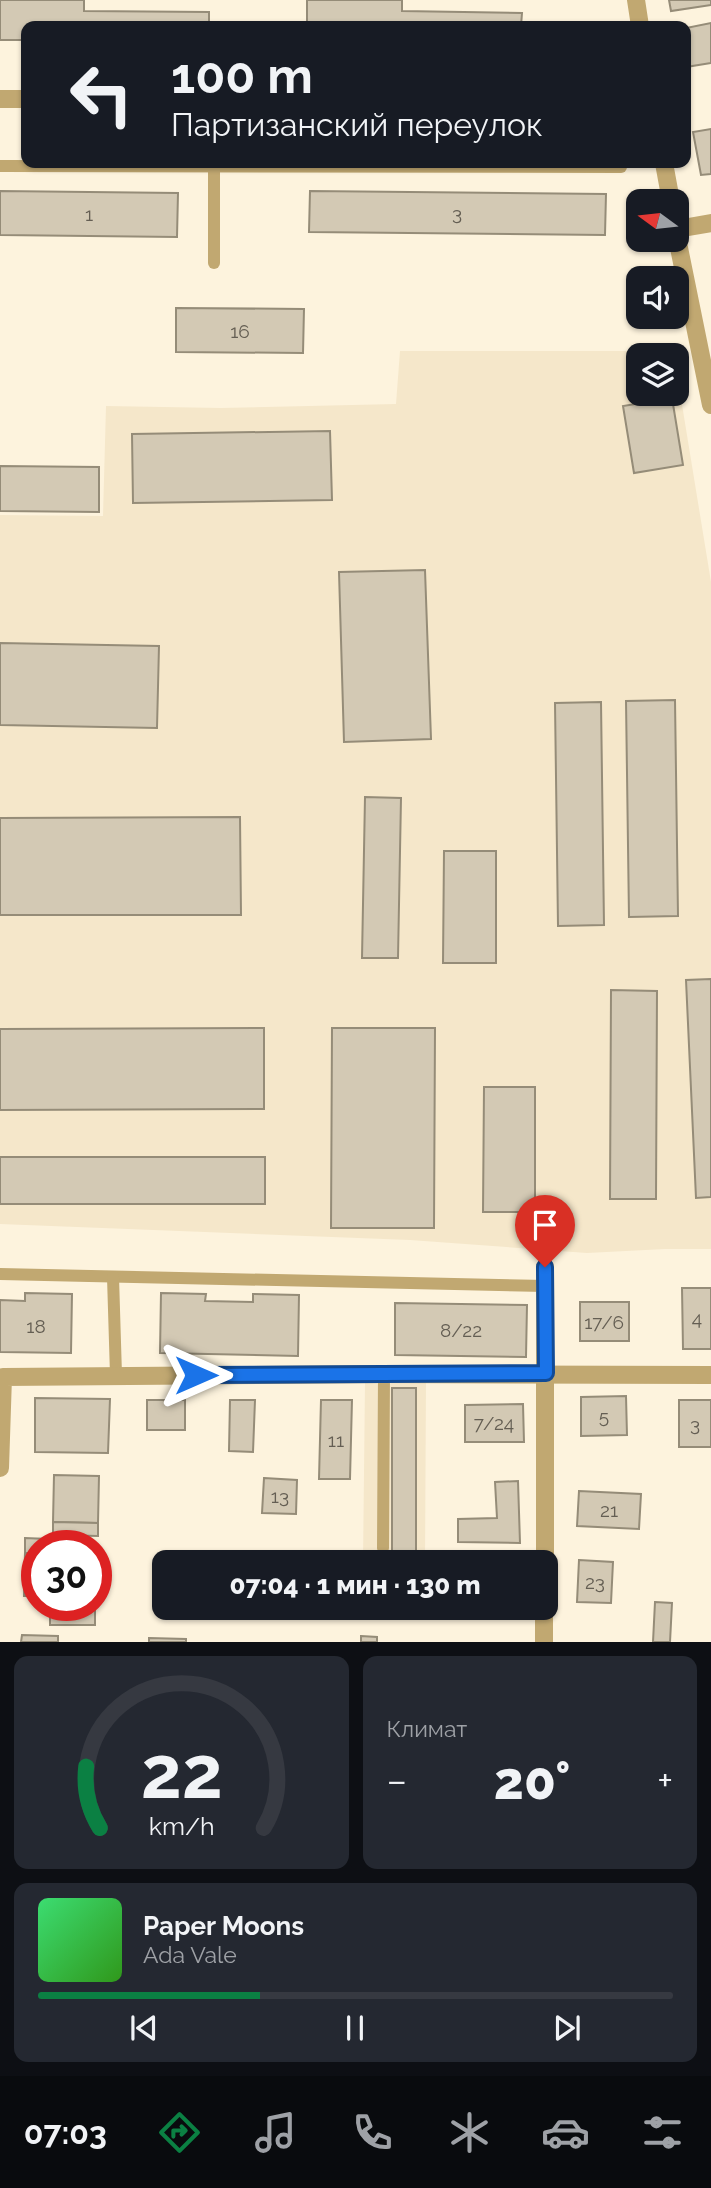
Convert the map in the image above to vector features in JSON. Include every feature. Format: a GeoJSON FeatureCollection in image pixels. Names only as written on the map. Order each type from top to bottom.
{"type":"FeatureCollection","features":[{"type":"Feature","properties":{"kind":"street"},"geometry":{"type":"LineString","coordinates":[[636,0],[639,21]]}},
{"type":"Feature","properties":{"kind":"street"},"geometry":{"type":"LineString","coordinates":[[0,99],[21,99]]}},
{"type":"Feature","properties":{"kind":"street"},"geometry":{"type":"LineString","coordinates":[[665,168],[669,189]]}},
{"type":"Feature","properties":{"kind":"street"},"geometry":{"type":"LineString","coordinates":[[690,227],[711,223]]}},
{"type":"Feature","properties":{"kind":"street"},"geometry":{"type":"LineString","coordinates":[[680,252],[711,405]]}},
{"type":"Feature","properties":{"kind":"street"},"geometry":{"type":"LineString","coordinates":[[545,1267],[545,1550]]}},
{"type":"Feature","properties":{"kind":"street"},"geometry":{"type":"LineString","coordinates":[[0,1468],[3,1377],[546,1373],[711,1375]]}},
{"type":"Feature","properties":{"kind":"street"},"geometry":{"type":"LineString","coordinates":[[544,1620],[544,1642]]}},
{"type":"Feature","properties":{"kind":"lane"},"geometry":{"type":"LineString","coordinates":[[0,166],[21,166]]}},
{"type":"Feature","properties":{"kind":"lane"},"geometry":{"type":"LineString","coordinates":[[214,168],[214,262]]}},
{"type":"Feature","properties":{"kind":"lane"},"geometry":{"type":"LineString","coordinates":[[0,1274],[545,1286]]}},
{"type":"Feature","properties":{"kind":"lane"},"geometry":{"type":"LineString","coordinates":[[113,1276],[116,1375]]}},
{"type":"Feature","properties":{"kind":"lane"},"geometry":{"type":"LineString","coordinates":[[383,1548],[384,1374]]}},
{"type":"Feature","properties":{"kind":"shaded area"},"geometry":{"type":"Polygon","coordinates":[[[400,351],[626,351],[626,406],[682,406],[711,582],[711,1249],[587,1253],[410,1240],[0,1224],[0,515],[103,516],[106,406],[221,408],[396,404],[400,351]]]}},
{"type":"Feature","properties":{"kind":"shaded area"},"geometry":{"type":"Polygon","coordinates":[[[426,1382],[425,1550],[363,1550],[365,1383],[426,1382]]]}},
{"type":"Feature","properties":{"kind":"building"},"geometry":{"type":"Polygon","coordinates":[[[0,0],[84,0],[84,11],[209,12],[209,21],[21,21],[21,40],[0,40],[0,0]]]}},
{"type":"Feature","properties":{"kind":"building"},"geometry":{"type":"Polygon","coordinates":[[[307,0],[402,0],[402,11],[522,13],[521,21],[307,21],[307,0]]]}},
{"type":"Feature","properties":{"kind":"building"},"geometry":{"type":"Polygon","coordinates":[[[669,0],[711,0],[711,5],[671,11],[669,0]]]}},
{"type":"Feature","properties":{"kind":"building"},"geometry":{"type":"Polygon","coordinates":[[[711,23],[711,63],[691,66],[691,27],[711,23]]]}},
{"type":"Feature","properties":{"kind":"building"},"geometry":{"type":"Polygon","coordinates":[[[711,129],[711,174],[701,175],[693,132],[711,129]]]}},
{"type":"Feature","properties":{"kind":"building"},"geometry":{"type":"Polygon","coordinates":[[[0,191],[178,193],[177,237],[0,235],[0,191]]]}},
{"type":"Feature","properties":{"kind":"building"},"geometry":{"type":"Polygon","coordinates":[[[310,191],[606,194],[605,235],[309,232],[310,191]]]}},
{"type":"Feature","properties":{"kind":"building"},"geometry":{"type":"Polygon","coordinates":[[[176,308],[304,309],[303,353],[176,352],[176,308]]]}},
{"type":"Feature","properties":{"kind":"building"},"geometry":{"type":"Polygon","coordinates":[[[623,406],[673,406],[683,465],[634,473],[623,406]]]}},
{"type":"Feature","properties":{"kind":"building"},"geometry":{"type":"Polygon","coordinates":[[[330,431],[332,500],[133,503],[132,434],[330,431]]]}},
{"type":"Feature","properties":{"kind":"building"},"geometry":{"type":"Polygon","coordinates":[[[0,466],[99,467],[99,512],[0,511],[0,466]]]}},
{"type":"Feature","properties":{"kind":"building"},"geometry":{"type":"Polygon","coordinates":[[[425,570],[431,739],[344,742],[339,572],[425,570]]]}},
{"type":"Feature","properties":{"kind":"building"},"geometry":{"type":"Polygon","coordinates":[[[0,643],[159,646],[157,728],[0,725],[0,643]]]}},
{"type":"Feature","properties":{"kind":"building"},"geometry":{"type":"Polygon","coordinates":[[[675,700],[678,916],[629,917],[626,701],[675,700]]]}},
{"type":"Feature","properties":{"kind":"building"},"geometry":{"type":"Polygon","coordinates":[[[601,702],[604,925],[558,926],[555,703],[601,702]]]}},
{"type":"Feature","properties":{"kind":"building"},"geometry":{"type":"Polygon","coordinates":[[[365,797],[401,798],[398,958],[362,958],[365,797]]]}},
{"type":"Feature","properties":{"kind":"building"},"geometry":{"type":"Polygon","coordinates":[[[240,817],[241,915],[0,915],[0,818],[240,817]]]}},
{"type":"Feature","properties":{"kind":"building"},"geometry":{"type":"Polygon","coordinates":[[[444,851],[496,851],[496,963],[443,963],[444,851]]]}},
{"type":"Feature","properties":{"kind":"building"},"geometry":{"type":"Polygon","coordinates":[[[711,979],[711,1197],[696,1198],[686,980],[711,979]]]}},
{"type":"Feature","properties":{"kind":"building"},"geometry":{"type":"Polygon","coordinates":[[[611,990],[657,991],[656,1199],[610,1199],[611,990]]]}},
{"type":"Feature","properties":{"kind":"building"},"geometry":{"type":"Polygon","coordinates":[[[264,1028],[264,1109],[0,1110],[0,1029],[264,1028]]]}},
{"type":"Feature","properties":{"kind":"building"},"geometry":{"type":"Polygon","coordinates":[[[332,1028],[435,1028],[434,1228],[331,1228],[332,1028]]]}},
{"type":"Feature","properties":{"kind":"building"},"geometry":{"type":"Polygon","coordinates":[[[484,1087],[535,1087],[535,1212],[483,1212],[484,1087]]]}},
{"type":"Feature","properties":{"kind":"building"},"geometry":{"type":"Polygon","coordinates":[[[0,1157],[265,1157],[265,1204],[0,1204],[0,1157]]]}},
{"type":"Feature","properties":{"kind":"building"},"geometry":{"type":"Polygon","coordinates":[[[682,1288],[711,1288],[711,1349],[683,1349],[682,1288]]]}},
{"type":"Feature","properties":{"kind":"building"},"geometry":{"type":"Polygon","coordinates":[[[25,1293],[72,1294],[71,1353],[0,1352],[0,1300],[25,1301],[25,1293]]]}},
{"type":"Feature","properties":{"kind":"building"},"geometry":{"type":"Polygon","coordinates":[[[161,1293],[206,1294],[205,1301],[253,1302],[253,1294],[299,1295],[298,1356],[160,1353],[161,1293]]]}},
{"type":"Feature","properties":{"kind":"building"},"geometry":{"type":"Polygon","coordinates":[[[580,1302],[629,1302],[629,1341],[580,1341],[580,1302]]]}},
{"type":"Feature","properties":{"kind":"building"},"geometry":{"type":"Polygon","coordinates":[[[395,1303],[527,1305],[526,1357],[395,1355],[395,1303]]]}},
{"type":"Feature","properties":{"kind":"building"},"geometry":{"type":"Polygon","coordinates":[[[392,1388],[416,1388],[416,1550],[392,1550],[392,1388]]]}},
{"type":"Feature","properties":{"kind":"building"},"geometry":{"type":"Polygon","coordinates":[[[626,1396],[627,1435],[581,1436],[581,1397],[626,1396]]]}},
{"type":"Feature","properties":{"kind":"building"},"geometry":{"type":"Polygon","coordinates":[[[35,1398],[110,1399],[108,1453],[35,1452],[35,1398]]]}},
{"type":"Feature","properties":{"kind":"building"},"geometry":{"type":"Polygon","coordinates":[[[147,1400],[185,1400],[185,1430],[147,1430],[147,1400]]]}},
{"type":"Feature","properties":{"kind":"building"},"geometry":{"type":"Polygon","coordinates":[[[230,1400],[255,1400],[253,1452],[229,1451],[230,1400]]]}},
{"type":"Feature","properties":{"kind":"building"},"geometry":{"type":"Polygon","coordinates":[[[321,1400],[352,1400],[350,1479],[319,1479],[321,1400]]]}},
{"type":"Feature","properties":{"kind":"building"},"geometry":{"type":"Polygon","coordinates":[[[679,1400],[711,1400],[711,1447],[679,1447],[679,1400]]]}},
{"type":"Feature","properties":{"kind":"building"},"geometry":{"type":"Polygon","coordinates":[[[523,1404],[524,1442],[465,1442],[465,1405],[523,1404]]]}},
{"type":"Feature","properties":{"kind":"building"},"geometry":{"type":"Polygon","coordinates":[[[54,1475],[99,1476],[98,1523],[53,1522],[54,1475]]]}},
{"type":"Feature","properties":{"kind":"building"},"geometry":{"type":"Polygon","coordinates":[[[264,1478],[297,1480],[296,1514],[262,1513],[264,1478]]]}},
{"type":"Feature","properties":{"kind":"building"},"geometry":{"type":"Polygon","coordinates":[[[518,1481],[520,1543],[458,1542],[458,1519],[497,1518],[495,1482],[518,1481]]]}},
{"type":"Feature","properties":{"kind":"building"},"geometry":{"type":"Polygon","coordinates":[[[579,1491],[641,1494],[639,1529],[577,1526],[579,1491]]]}},
{"type":"Feature","properties":{"kind":"building"},"geometry":{"type":"Polygon","coordinates":[[[53,1522],[98,1523],[98,1530],[53,1530],[53,1522]]]}},
{"type":"Feature","properties":{"kind":"building"},"geometry":{"type":"Polygon","coordinates":[[[579,1560],[613,1562],[611,1603],[577,1602],[579,1560]]]}},
{"type":"Feature","properties":{"kind":"building"},"geometry":{"type":"Polygon","coordinates":[[[655,1602],[672,1603],[670,1642],[653,1642],[655,1602]]]}},
{"type":"Feature","properties":{"kind":"building"},"geometry":{"type":"Polygon","coordinates":[[[50,1621],[95,1621],[95,1625],[50,1625],[50,1621]]]}},
{"type":"Feature","properties":{"kind":"building"},"geometry":{"type":"Polygon","coordinates":[[[22,1635],[58,1636],[58,1642],[21,1642],[22,1635]]]}},
{"type":"Feature","properties":{"kind":"building"},"geometry":{"type":"Polygon","coordinates":[[[361,1636],[377,1637],[377,1642],[361,1642],[361,1636]]]}},
{"type":"Feature","properties":{"kind":"building"},"geometry":{"type":"Polygon","coordinates":[[[149,1638],[186,1639],[186,1642],[149,1642],[149,1638]]]}},
{"type":"Feature","properties":{"kind":"route"},"geometry":{"type":"LineString","coordinates":[[196,1375],[546,1373],[545,1267]]}}]}
